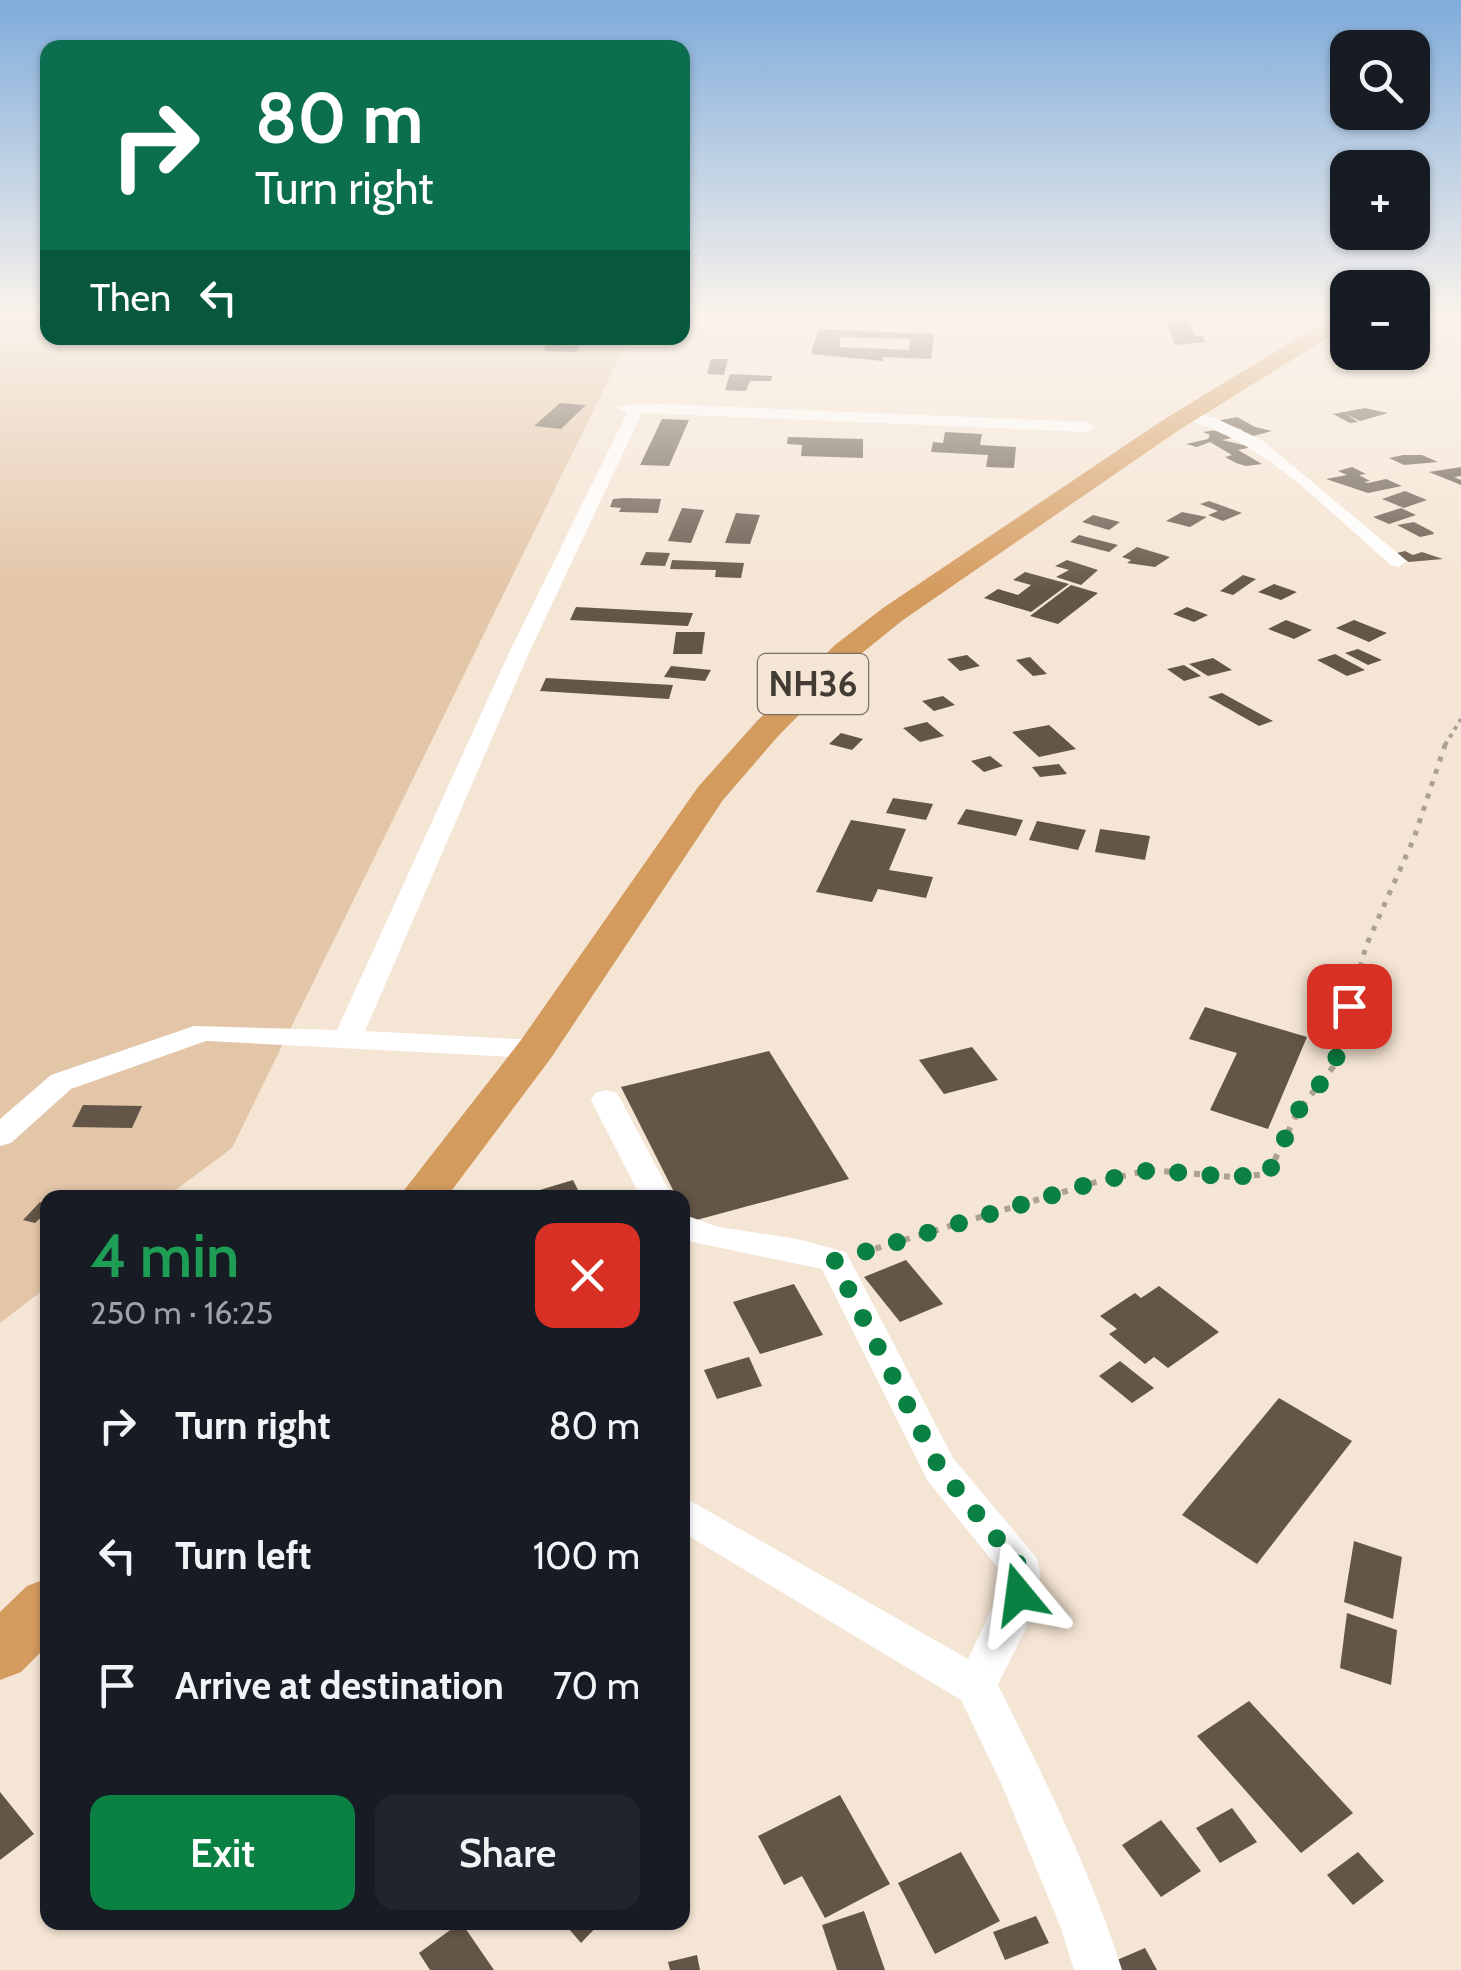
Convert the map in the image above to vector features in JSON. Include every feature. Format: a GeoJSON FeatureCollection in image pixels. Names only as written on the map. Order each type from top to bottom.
{"type":"FeatureCollection","features":[{"type":"Feature","properties":{"kind":"highway","name":"NH36"},"geometry":{"type":"LineString","coordinates":[[427,1190],[536,1049],[710,794],[769,727],[846,651],[893,614],[1197,409]]}},
{"type":"Feature","properties":{"kind":"highway"},"geometry":{"type":"LineString","coordinates":[[0,1654],[40,1612]]}},
{"type":"Feature","properties":{"kind":"street"},"geometry":{"type":"LineString","coordinates":[[347,1040],[630,409]]}},
{"type":"Feature","properties":{"kind":"street"},"geometry":{"type":"LineString","coordinates":[[652,409],[1088,427]]}},
{"type":"Feature","properties":{"kind":"street"},"geometry":{"type":"LineString","coordinates":[[1186,416],[1209,421],[1256,443],[1398,561]]}},
{"type":"Feature","properties":{"kind":"street"},"geometry":{"type":"LineString","coordinates":[[0,1136],[61,1082],[204,1032],[536,1049]]}},
{"type":"Feature","properties":{"kind":"street"},"geometry":{"type":"LineString","coordinates":[[606,1100],[653,1190]]}},
{"type":"Feature","properties":{"kind":"street"},"geometry":{"type":"LineString","coordinates":[[690,1228],[721,1238],[805,1250],[834,1261],[940,1469],[1022,1569],[1019,1594],[976,1686]]}},
{"type":"Feature","properties":{"kind":"street"},"geometry":{"type":"LineString","coordinates":[[690,1517],[976,1686],[1018,1771],[1085,1928],[1098,1970]]}},
{"type":"Feature","properties":{"kind":"path"},"geometry":{"type":"LineString","coordinates":[[834,1261],[1096,1182],[1150,1170],[1232,1177],[1268,1174],[1298,1111],[1334,1067],[1366,946],[1421,821],[1448,737],[1461,719]]}},
{"type":"Feature","properties":{"kind":"shaded area"},"geometry":{"type":"Polygon","coordinates":[[[0,409],[594,409],[232,1148],[175,1190],[40,1190],[40,1292],[0,1323],[0,409]]]}},
{"type":"Feature","properties":{"kind":"building"},"geometry":{"type":"Polygon","coordinates":[[[553,409],[582,409],[561,429],[534,426],[553,409]]]}},
{"type":"Feature","properties":{"kind":"building"},"geometry":{"type":"Polygon","coordinates":[[[1360,409],[1388,413],[1360,421],[1346,414],[1358,422],[1350,423],[1333,414],[1360,409]]]}},
{"type":"Feature","properties":{"kind":"building"},"geometry":{"type":"Polygon","coordinates":[[[1237,417],[1272,431],[1249,437],[1237,431],[1243,430],[1216,421],[1237,417]]]}},
{"type":"Feature","properties":{"kind":"building"},"geometry":{"type":"Polygon","coordinates":[[[662,419],[689,420],[669,466],[640,465],[662,419]]]}},
{"type":"Feature","properties":{"kind":"building"},"geometry":{"type":"Polygon","coordinates":[[[1216,430],[1235,437],[1222,440],[1252,447],[1238,450],[1262,464],[1236,463],[1225,457],[1232,455],[1210,442],[1197,447],[1186,444],[1208,439],[1210,435],[1203,432],[1216,430]]]}},
{"type":"Feature","properties":{"kind":"building"},"geometry":{"type":"Polygon","coordinates":[[[945,432],[982,434],[980,445],[1016,447],[1014,468],[986,467],[988,455],[931,452],[933,442],[943,443],[945,432]]]}},
{"type":"Feature","properties":{"kind":"building"},"geometry":{"type":"Polygon","coordinates":[[[788,437],[863,439],[863,458],[801,456],[802,445],[787,444],[788,437]]]}},
{"type":"Feature","properties":{"kind":"building"},"geometry":{"type":"Polygon","coordinates":[[[1422,455],[1438,462],[1404,465],[1389,458],[1422,455]]]}},
{"type":"Feature","properties":{"kind":"building"},"geometry":{"type":"Polygon","coordinates":[[[1352,467],[1366,474],[1359,475],[1370,481],[1364,482],[1386,479],[1402,486],[1368,493],[1326,479],[1347,475],[1338,471],[1352,467]]]}},
{"type":"Feature","properties":{"kind":"building"},"geometry":{"type":"Polygon","coordinates":[[[1461,467],[1461,476],[1454,477],[1461,480],[1461,485],[1429,472],[1461,467]]]}},
{"type":"Feature","properties":{"kind":"building"},"geometry":{"type":"Polygon","coordinates":[[[1405,491],[1427,500],[1404,508],[1382,499],[1405,491]]]}},
{"type":"Feature","properties":{"kind":"building"},"geometry":{"type":"Polygon","coordinates":[[[613,499],[661,499],[658,513],[619,512],[621,508],[610,507],[613,499]]]}},
{"type":"Feature","properties":{"kind":"building"},"geometry":{"type":"Polygon","coordinates":[[[1209,501],[1242,513],[1223,521],[1208,515],[1218,511],[1200,504],[1209,501]]]}},
{"type":"Feature","properties":{"kind":"building"},"geometry":{"type":"Polygon","coordinates":[[[682,508],[704,510],[691,543],[668,541],[682,508]]]}},
{"type":"Feature","properties":{"kind":"building"},"geometry":{"type":"Polygon","coordinates":[[[1401,508],[1416,515],[1389,524],[1373,517],[1401,508]]]}},
{"type":"Feature","properties":{"kind":"building"},"geometry":{"type":"Polygon","coordinates":[[[1182,512],[1207,517],[1190,527],[1166,521],[1182,512]]]}},
{"type":"Feature","properties":{"kind":"building"},"geometry":{"type":"Polygon","coordinates":[[[736,513],[760,515],[750,544],[725,543],[736,513]]]}},
{"type":"Feature","properties":{"kind":"building"},"geometry":{"type":"Polygon","coordinates":[[[1093,515],[1120,522],[1109,530],[1082,522],[1093,515]]]}},
{"type":"Feature","properties":{"kind":"building"},"geometry":{"type":"Polygon","coordinates":[[[1414,522],[1434,534],[1420,537],[1397,525],[1414,522]]]}},
{"type":"Feature","properties":{"kind":"building"},"geometry":{"type":"Polygon","coordinates":[[[1079,535],[1118,545],[1109,552],[1070,542],[1079,535]]]}},
{"type":"Feature","properties":{"kind":"building"},"geometry":{"type":"Polygon","coordinates":[[[1137,547],[1170,557],[1155,567],[1127,563],[1131,560],[1122,557],[1137,547]]]}},
{"type":"Feature","properties":{"kind":"building"},"geometry":{"type":"Polygon","coordinates":[[[1405,551],[1443,559],[1409,562],[1393,554],[1405,551]]]}},
{"type":"Feature","properties":{"kind":"building"},"geometry":{"type":"Polygon","coordinates":[[[646,552],[670,553],[665,566],[640,565],[646,552]]]}},
{"type":"Feature","properties":{"kind":"building"},"geometry":{"type":"Polygon","coordinates":[[[672,560],[744,563],[741,578],[715,577],[716,570],[670,569],[672,560]]]}},
{"type":"Feature","properties":{"kind":"building"},"geometry":{"type":"Polygon","coordinates":[[[1067,560],[1098,570],[1081,585],[1056,577],[1069,570],[1055,566],[1067,560]]]}},
{"type":"Feature","properties":{"kind":"building"},"geometry":{"type":"Polygon","coordinates":[[[1025,572],[1069,584],[1031,612],[984,598],[998,589],[1018,595],[1031,585],[1013,580],[1025,572]]]}},
{"type":"Feature","properties":{"kind":"building"},"geometry":{"type":"Polygon","coordinates":[[[1243,575],[1256,579],[1233,595],[1220,591],[1243,575]]]}},
{"type":"Feature","properties":{"kind":"building"},"geometry":{"type":"Polygon","coordinates":[[[1274,584],[1297,592],[1281,600],[1258,592],[1274,584]]]}},
{"type":"Feature","properties":{"kind":"building"},"geometry":{"type":"Polygon","coordinates":[[[1071,585],[1098,593],[1058,624],[1030,616],[1071,585]]]}},
{"type":"Feature","properties":{"kind":"building"},"geometry":{"type":"Polygon","coordinates":[[[576,607],[693,613],[688,626],[570,620],[576,607]]]}},
{"type":"Feature","properties":{"kind":"building"},"geometry":{"type":"Polygon","coordinates":[[[1187,607],[1208,615],[1194,622],[1173,614],[1187,607]]]}},
{"type":"Feature","properties":{"kind":"building"},"geometry":{"type":"Polygon","coordinates":[[[1286,620],[1312,630],[1294,639],[1268,629],[1286,620]]]}},
{"type":"Feature","properties":{"kind":"building"},"geometry":{"type":"Polygon","coordinates":[[[1354,620],[1387,633],[1369,642],[1336,628],[1354,620]]]}},
{"type":"Feature","properties":{"kind":"building"},"geometry":{"type":"Polygon","coordinates":[[[676,632],[705,632],[702,654],[673,654],[676,632]]]}},
{"type":"Feature","properties":{"kind":"building"},"geometry":{"type":"Polygon","coordinates":[[[1358,649],[1382,660],[1368,665],[1345,653],[1358,649]]]}},
{"type":"Feature","properties":{"kind":"building"},"geometry":{"type":"Polygon","coordinates":[[[1335,654],[1365,670],[1347,676],[1317,660],[1335,654]]]}},
{"type":"Feature","properties":{"kind":"building"},"geometry":{"type":"Polygon","coordinates":[[[967,655],[980,666],[960,671],[947,659],[967,655]]]}},
{"type":"Feature","properties":{"kind":"building"},"geometry":{"type":"Polygon","coordinates":[[[1030,657],[1047,674],[1033,676],[1016,660],[1030,657]]]}},
{"type":"Feature","properties":{"kind":"building"},"geometry":{"type":"Polygon","coordinates":[[[1213,658],[1232,670],[1208,676],[1189,664],[1213,658]]]}},
{"type":"Feature","properties":{"kind":"building"},"geometry":{"type":"Polygon","coordinates":[[[1184,665],[1201,676],[1184,681],[1167,669],[1184,665]]]}},
{"type":"Feature","properties":{"kind":"building"},"geometry":{"type":"Polygon","coordinates":[[[671,666],[711,670],[705,681],[664,677],[671,666]]]}},
{"type":"Feature","properties":{"kind":"building"},"geometry":{"type":"Polygon","coordinates":[[[546,678],[673,685],[669,699],[540,691],[546,678]]]}},
{"type":"Feature","properties":{"kind":"building"},"geometry":{"type":"Polygon","coordinates":[[[1222,693],[1273,721],[1259,726],[1208,697],[1222,693]]]}},
{"type":"Feature","properties":{"kind":"building"},"geometry":{"type":"Polygon","coordinates":[[[943,696],[955,705],[934,711],[922,701],[943,696]]]}},
{"type":"Feature","properties":{"kind":"building"},"geometry":{"type":"Polygon","coordinates":[[[927,722],[944,736],[920,742],[903,728],[927,722]]]}},
{"type":"Feature","properties":{"kind":"building"},"geometry":{"type":"Polygon","coordinates":[[[1049,725],[1076,749],[1039,757],[1012,732],[1049,725]]]}},
{"type":"Feature","properties":{"kind":"building"},"geometry":{"type":"Polygon","coordinates":[[[841,733],[863,739],[852,750],[829,744],[841,733]]]}},
{"type":"Feature","properties":{"kind":"building"},"geometry":{"type":"Polygon","coordinates":[[[990,756],[1003,766],[984,772],[971,761],[990,756]]]}},
{"type":"Feature","properties":{"kind":"building"},"geometry":{"type":"Polygon","coordinates":[[[1059,764],[1067,774],[1040,777],[1032,767],[1059,764]]]}},
{"type":"Feature","properties":{"kind":"building"},"geometry":{"type":"Polygon","coordinates":[[[893,798],[933,804],[926,820],[886,813],[893,798]]]}},
{"type":"Feature","properties":{"kind":"building"},"geometry":{"type":"Polygon","coordinates":[[[966,809],[1023,820],[1016,836],[957,824],[966,809]]]}},
{"type":"Feature","properties":{"kind":"building"},"geometry":{"type":"Polygon","coordinates":[[[851,820],[906,829],[889,870],[933,877],[926,898],[878,889],[872,902],[816,892],[851,820]]]}},
{"type":"Feature","properties":{"kind":"building"},"geometry":{"type":"Polygon","coordinates":[[[1037,821],[1086,830],[1078,850],[1029,840],[1037,821]]]}},
{"type":"Feature","properties":{"kind":"building"},"geometry":{"type":"Polygon","coordinates":[[[1100,829],[1150,836],[1145,860],[1095,852],[1100,829]]]}},
{"type":"Feature","properties":{"kind":"building"},"geometry":{"type":"Polygon","coordinates":[[[1205,1007],[1307,1037],[1268,1129],[1210,1110],[1237,1053],[1189,1039],[1205,1007]]]}},
{"type":"Feature","properties":{"kind":"building"},"geometry":{"type":"Polygon","coordinates":[[[972,1047],[998,1080],[944,1094],[919,1060],[972,1047]]]}},
{"type":"Feature","properties":{"kind":"building"},"geometry":{"type":"Polygon","coordinates":[[[769,1051],[849,1179],[690,1222],[690,1190],[673,1190],[621,1087],[769,1051]]]}},
{"type":"Feature","properties":{"kind":"building"},"geometry":{"type":"Polygon","coordinates":[[[83,1105],[142,1106],[132,1128],[72,1127],[83,1105]]]}},
{"type":"Feature","properties":{"kind":"building"},"geometry":{"type":"Polygon","coordinates":[[[573,1180],[578,1190],[540,1190],[573,1180]]]}},
{"type":"Feature","properties":{"kind":"building"},"geometry":{"type":"Polygon","coordinates":[[[40,1202],[40,1218],[35,1223],[23,1220],[40,1202]]]}},
{"type":"Feature","properties":{"kind":"building"},"geometry":{"type":"Polygon","coordinates":[[[906,1260],[943,1304],[900,1322],[864,1277],[906,1260]]]}},
{"type":"Feature","properties":{"kind":"building"},"geometry":{"type":"Polygon","coordinates":[[[794,1284],[823,1335],[760,1354],[733,1302],[794,1284]]]}},
{"type":"Feature","properties":{"kind":"building"},"geometry":{"type":"Polygon","coordinates":[[[1159,1286],[1219,1332],[1168,1368],[1154,1357],[1145,1364],[1109,1334],[1117,1329],[1100,1316],[1135,1293],[1141,1298],[1159,1286]]]}},
{"type":"Feature","properties":{"kind":"building"},"geometry":{"type":"Polygon","coordinates":[[[749,1357],[762,1386],[717,1399],[704,1370],[749,1357]]]}},
{"type":"Feature","properties":{"kind":"building"},"geometry":{"type":"Polygon","coordinates":[[[1120,1361],[1154,1388],[1132,1403],[1099,1376],[1120,1361]]]}},
{"type":"Feature","properties":{"kind":"building"},"geometry":{"type":"Polygon","coordinates":[[[1279,1398],[1352,1441],[1257,1564],[1182,1515],[1279,1398]]]}},
{"type":"Feature","properties":{"kind":"building"},"geometry":{"type":"Polygon","coordinates":[[[1354,1541],[1402,1557],[1393,1619],[1344,1602],[1354,1541]]]}},
{"type":"Feature","properties":{"kind":"building"},"geometry":{"type":"Polygon","coordinates":[[[1347,1613],[1397,1630],[1391,1685],[1340,1668],[1347,1613]]]}},
{"type":"Feature","properties":{"kind":"building"},"geometry":{"type":"Polygon","coordinates":[[[1249,1701],[1353,1813],[1301,1853],[1197,1736],[1249,1701]]]}},
{"type":"Feature","properties":{"kind":"building"},"geometry":{"type":"Polygon","coordinates":[[[0,1792],[34,1834],[0,1860],[0,1792]]]}},
{"type":"Feature","properties":{"kind":"building"},"geometry":{"type":"Polygon","coordinates":[[[840,1795],[890,1884],[825,1918],[802,1876],[784,1885],[758,1836],[840,1795]]]}},
{"type":"Feature","properties":{"kind":"building"},"geometry":{"type":"Polygon","coordinates":[[[1232,1808],[1257,1842],[1220,1863],[1196,1828],[1232,1808]]]}},
{"type":"Feature","properties":{"kind":"building"},"geometry":{"type":"Polygon","coordinates":[[[1161,1820],[1201,1871],[1161,1897],[1122,1845],[1161,1820]]]}},
{"type":"Feature","properties":{"kind":"building"},"geometry":{"type":"Polygon","coordinates":[[[961,1852],[1000,1921],[935,1954],[898,1883],[961,1852]]]}},
{"type":"Feature","properties":{"kind":"building"},"geometry":{"type":"Polygon","coordinates":[[[1358,1852],[1384,1881],[1353,1905],[1327,1875],[1358,1852]]]}},
{"type":"Feature","properties":{"kind":"building"},"geometry":{"type":"Polygon","coordinates":[[[864,1911],[885,1970],[837,1970],[822,1925],[864,1911]]]}},
{"type":"Feature","properties":{"kind":"building"},"geometry":{"type":"Polygon","coordinates":[[[1036,1916],[1049,1943],[1005,1960],[993,1932],[1036,1916]]]}},
{"type":"Feature","properties":{"kind":"building"},"geometry":{"type":"Polygon","coordinates":[[[450,1930],[466,1930],[494,1970],[430,1970],[419,1953],[450,1930]]]}},
{"type":"Feature","properties":{"kind":"building"},"geometry":{"type":"Polygon","coordinates":[[[570,1930],[593,1930],[581,1943],[570,1930]]]}},
{"type":"Feature","properties":{"kind":"building"},"geometry":{"type":"Polygon","coordinates":[[[1145,1948],[1157,1970],[1105,1970],[1103,1966],[1145,1948]]]}},
{"type":"Feature","properties":{"kind":"building"},"geometry":{"type":"Polygon","coordinates":[[[697,1955],[700,1970],[670,1970],[668,1962],[697,1955]]]}},
{"type":"Feature","properties":{"kind":"route"},"geometry":{"type":"LineString","coordinates":[[1019,1594],[1022,1569],[940,1469],[834,1261],[998,1210],[1150,1170],[1232,1177],[1268,1174],[1298,1111],[1334,1067],[1349,1006]]}}]}
